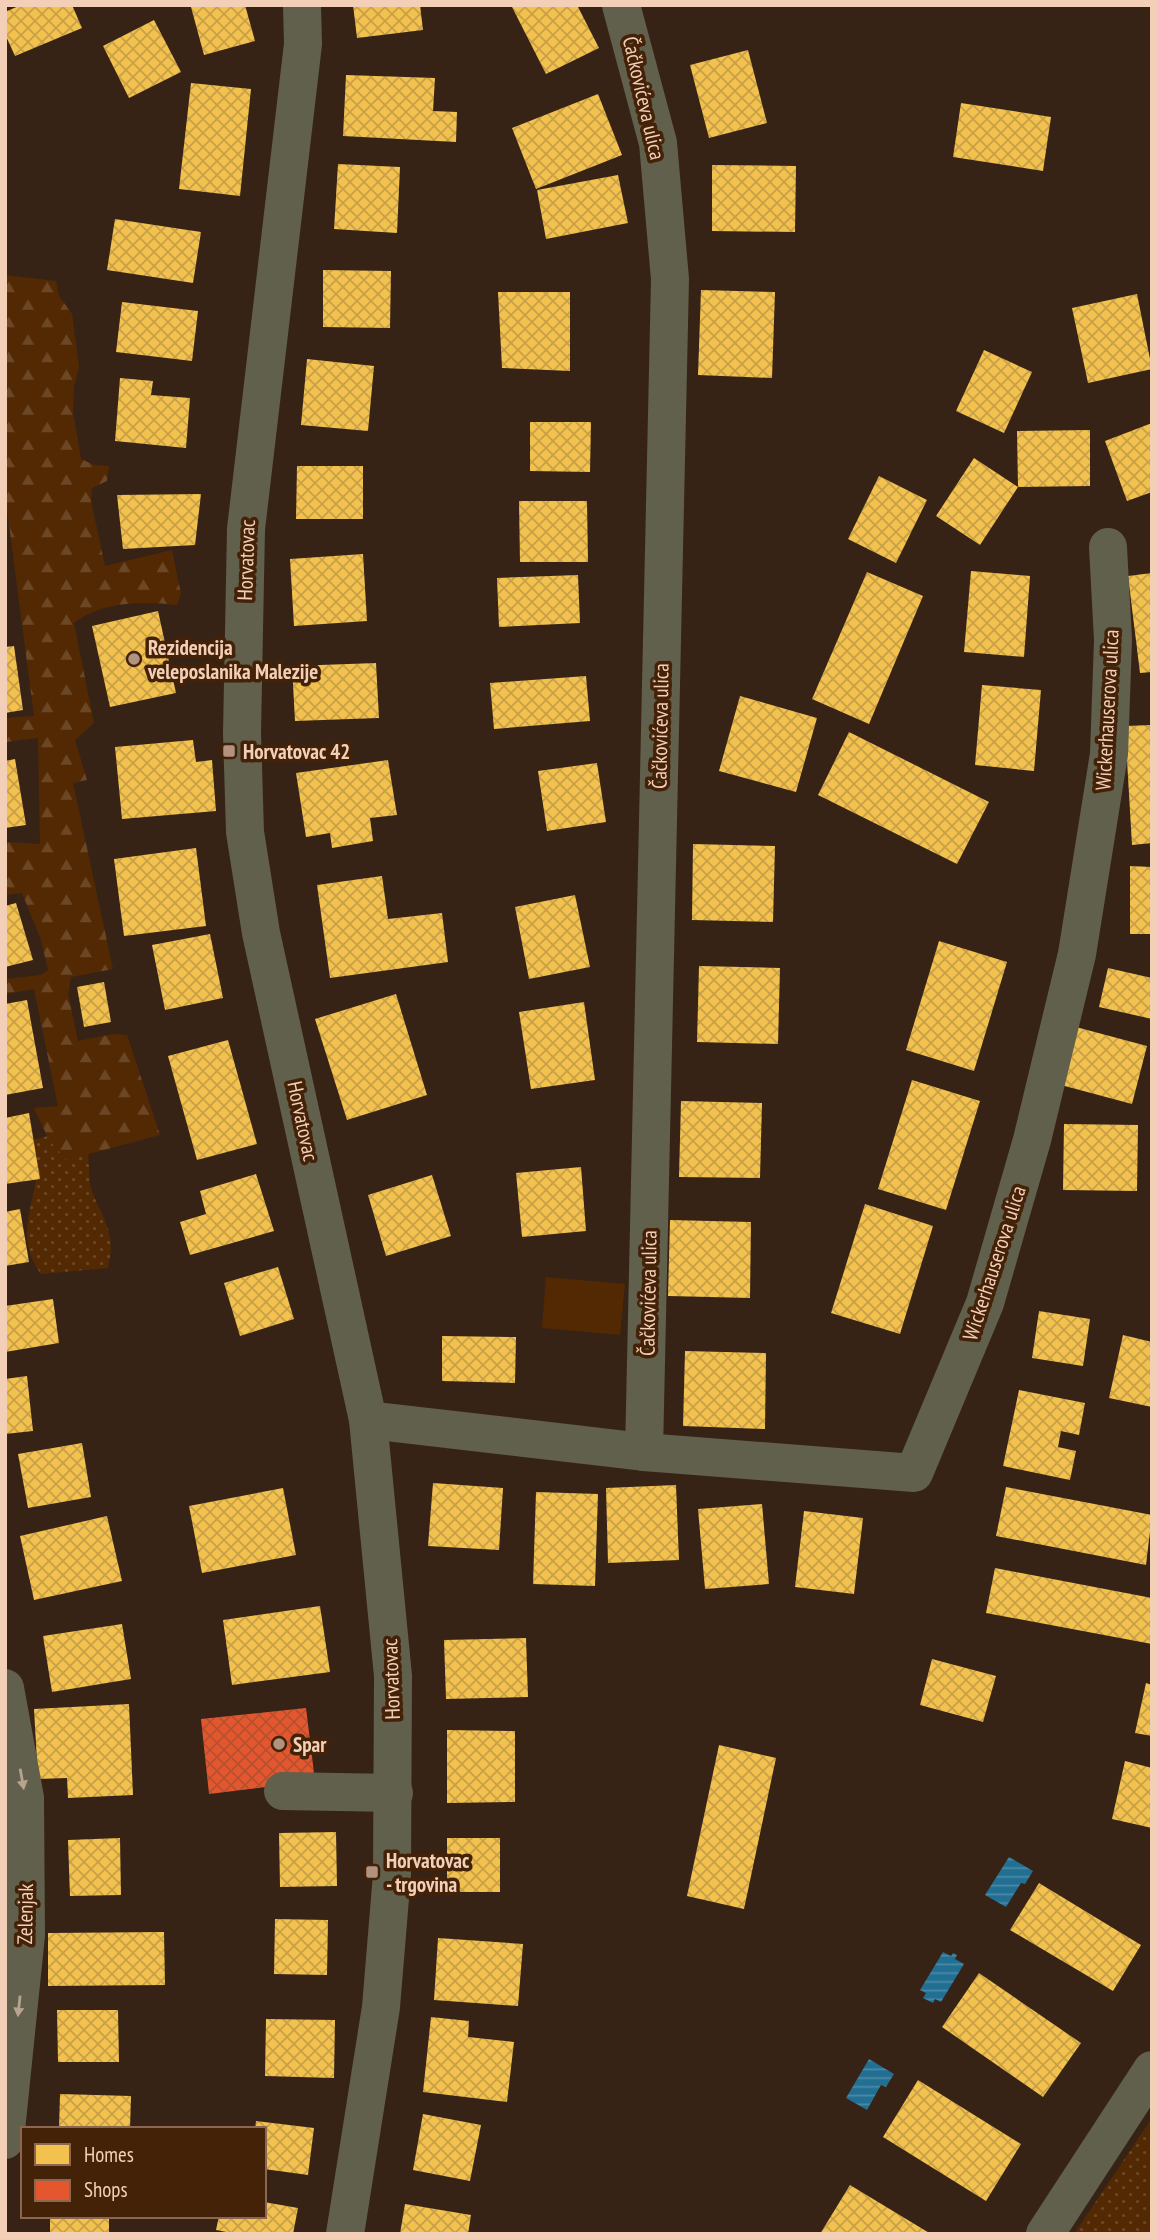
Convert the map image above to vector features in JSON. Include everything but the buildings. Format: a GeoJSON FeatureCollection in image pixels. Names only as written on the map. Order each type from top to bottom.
{"type":"FeatureCollection","features":[{"type":"Feature","properties":{"kind":"street","name":"Horvatovac"},"geometry":{"type":"LineString","coordinates":[[302,5],[303,44],[246,529],[242,733],[245,832],[261,933],[368,1420],[393,1676],[392,1874],[381,2007],[345,2234]]}},
{"type":"Feature","properties":{"kind":"street","name":"Čačkovićeva ulica"},"geometry":{"type":"LineString","coordinates":[[621,5],[658,143],[670,279],[644,1452]]}},
{"type":"Feature","properties":{"kind":"street","name":"Wickerhauserova ulica"},"geometry":{"type":"LineString","coordinates":[[368,1420],[644,1452],[914,1473],[985,1303],[1032,1140],[1077,954],[1108,754],[1113,640],[1108,547]]}},
{"type":"Feature","properties":{"kind":"street","name":"Zelenjak"},"geometry":{"type":"LineString","coordinates":[[5,1688],[25,1798],[26,1935],[5,2140]]}},
{"type":"Feature","properties":{"kind":"street"},"geometry":{"type":"LineString","coordinates":[[283,1791],[394,1793]]}},
{"type":"Feature","properties":{"kind":"street"},"geometry":{"type":"LineString","coordinates":[[1045,2234],[1152,2070]]}},
{"type":"Feature","properties":{"kind":"green space"},"geometry":{"type":"Polygon","coordinates":[[[5,275],[56,281],[59,296],[72,314],[79,367],[74,386],[73,412],[81,459],[94,465],[109,466],[107,481],[92,488],[91,501],[105,566],[172,550],[181,594],[177,605],[124,604],[97,610],[74,623],[94,723],[75,740],[87,780],[73,783],[113,969],[71,977],[68,994],[78,1041],[113,1034],[127,1035],[160,1135],[66,1160],[49,1140],[34,1108],[58,1106],[34,989],[5,994],[5,979],[41,975],[48,970],[41,940],[22,893],[5,895],[5,842],[40,844],[38,738],[5,742],[5,718],[34,716],[5,494],[5,275]]]}},
{"type":"Feature","properties":{"kind":"green space"},"geometry":{"type":"Polygon","coordinates":[[[52,1135],[87,1143],[91,1188],[107,1226],[111,1244],[108,1268],[41,1274],[33,1261],[27,1237],[37,1173],[32,1140],[52,1135]]]}},
{"type":"Feature","properties":{"kind":"green space"},"geometry":{"type":"Polygon","coordinates":[[[546,1277],[625,1284],[620,1335],[542,1328],[546,1277]]]}},
{"type":"Feature","properties":{"kind":"green space"},"geometry":{"type":"Polygon","coordinates":[[[1152,2118],[1152,2234],[1074,2234],[1152,2118]]]}},
{"type":"Feature","properties":{"kind":"water"},"geometry":{"type":"Polygon","coordinates":[[[1009,1857],[1033,1871],[1025,1884],[1021,1883],[1006,1907],[985,1895],[1009,1857]]]}},
{"type":"Feature","properties":{"kind":"water"},"geometry":{"type":"Polygon","coordinates":[[[943,1952],[951,1956],[953,1953],[957,1955],[955,1959],[964,1964],[941,2002],[935,1999],[933,2003],[923,1998],[926,1993],[920,1990],[943,1952]]]}},
{"type":"Feature","properties":{"kind":"water"},"geometry":{"type":"Polygon","coordinates":[[[869,2059],[894,2074],[886,2087],[881,2085],[867,2110],[846,2098],[869,2059]]]}},
{"type":"Feature","properties":{"kind":"place","name":"Rezidencija veleposlanika Malezije"},"geometry":{"type":"Point","coordinates":[134,659]}},
{"type":"Feature","properties":{"kind":"place","name":"Horvatovac 42"},"geometry":{"type":"Point","coordinates":[229,751]}},
{"type":"Feature","properties":{"kind":"place","name":"Spar"},"geometry":{"type":"Point","coordinates":[279,1744]}},
{"type":"Feature","properties":{"kind":"place","name":"Horvatovac - trgovina"},"geometry":{"type":"Point","coordinates":[372,1872]}}]}
